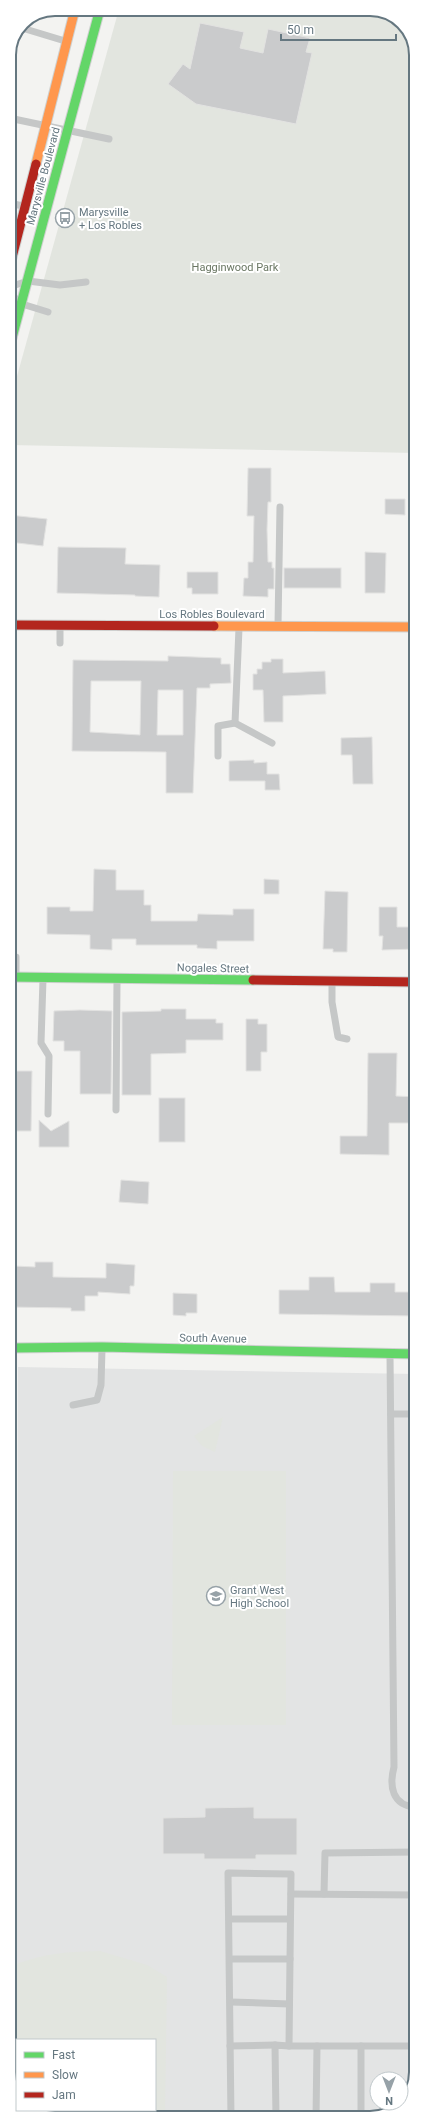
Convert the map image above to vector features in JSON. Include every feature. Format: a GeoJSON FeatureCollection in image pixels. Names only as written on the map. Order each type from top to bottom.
{"type":"FeatureCollection","features":[{"type":"Feature","properties":{"kind":"street","name":"Marysville Boulevard"},"geometry":{"type":"LineString","coordinates":[[16,243],[74,16]]}},
{"type":"Feature","properties":{"kind":"street","name":"Marysville Boulevard"},"geometry":{"type":"LineString","coordinates":[[16,324],[98,16]]}},
{"type":"Feature","properties":{"kind":"street","name":"Los Robles Boulevard"},"geometry":{"type":"LineString","coordinates":[[16,625],[409,627]]}},
{"type":"Feature","properties":{"kind":"street","name":"Nogales Street"},"geometry":{"type":"LineString","coordinates":[[16,977],[409,982]]}},
{"type":"Feature","properties":{"kind":"street","name":"South Avenue"},"geometry":{"type":"LineString","coordinates":[[16,1348],[102,1347],[409,1354]]}},
{"type":"Feature","properties":{"kind":"lane"},"geometry":{"type":"LineString","coordinates":[[27,29],[67,41]]}},
{"type":"Feature","properties":{"kind":"lane"},"geometry":{"type":"LineString","coordinates":[[16,120],[109,139]]}},
{"type":"Feature","properties":{"kind":"lane"},"geometry":{"type":"LineString","coordinates":[[16,205],[26,207]]}},
{"type":"Feature","properties":{"kind":"lane"},"geometry":{"type":"LineString","coordinates":[[16,285],[28,281],[60,285],[86,282]]}},
{"type":"Feature","properties":{"kind":"lane"},"geometry":{"type":"LineString","coordinates":[[16,299],[22,304],[48,312]]}},
{"type":"Feature","properties":{"kind":"lane"},"geometry":{"type":"LineString","coordinates":[[278,626],[280,507]]}},
{"type":"Feature","properties":{"kind":"lane"},"geometry":{"type":"LineString","coordinates":[[60,625],[60,643]]}},
{"type":"Feature","properties":{"kind":"lane"},"geometry":{"type":"LineString","coordinates":[[235,723],[239,626]]}},
{"type":"Feature","properties":{"kind":"lane"},"geometry":{"type":"LineString","coordinates":[[218,756],[218,726],[235,723],[272,743]]}},
{"type":"Feature","properties":{"kind":"lane"},"geometry":{"type":"LineString","coordinates":[[43,977],[41,1042],[49,1056],[48,1114]]}},
{"type":"Feature","properties":{"kind":"lane"},"geometry":{"type":"LineString","coordinates":[[116,1110],[117,978]]}},
{"type":"Feature","properties":{"kind":"lane"},"geometry":{"type":"LineString","coordinates":[[332,981],[332,1002],[338,1037],[347,1039]]}},
{"type":"Feature","properties":{"kind":"lane"},"geometry":{"type":"LineString","coordinates":[[73,1405],[97,1400],[101,1385],[102,1347]]}},
{"type":"Feature","properties":{"kind":"lane"},"geometry":{"type":"LineString","coordinates":[[390,1353],[394,1767],[390,1780],[392,1790],[398,1800],[409,1807]]}},
{"type":"Feature","properties":{"kind":"lane"},"geometry":{"type":"LineString","coordinates":[[391,1414],[409,1414]]}},
{"type":"Feature","properties":{"kind":"lane"},"geometry":{"type":"LineString","coordinates":[[324,1894],[325,1853],[409,1852]]}},
{"type":"Feature","properties":{"kind":"lane"},"geometry":{"type":"LineString","coordinates":[[231,2111],[231,2002],[228,1873],[291,1874],[289,2046]]}},
{"type":"Feature","properties":{"kind":"lane"},"geometry":{"type":"LineString","coordinates":[[291,1894],[409,1895]]}},
{"type":"Feature","properties":{"kind":"lane"},"geometry":{"type":"LineString","coordinates":[[229,1919],[290,1919]]}},
{"type":"Feature","properties":{"kind":"lane"},"geometry":{"type":"LineString","coordinates":[[230,1959],[290,1959]]}},
{"type":"Feature","properties":{"kind":"lane"},"geometry":{"type":"LineString","coordinates":[[231,2002],[289,2004]]}},
{"type":"Feature","properties":{"kind":"lane"},"geometry":{"type":"LineString","coordinates":[[275,2045],[276,2111]]}},
{"type":"Feature","properties":{"kind":"lane"},"geometry":{"type":"LineString","coordinates":[[230,2046],[409,2046]]}},
{"type":"Feature","properties":{"kind":"lane"},"geometry":{"type":"LineString","coordinates":[[316,2111],[317,2046]]}},
{"type":"Feature","properties":{"kind":"lane"},"geometry":{"type":"LineString","coordinates":[[360,2111],[361,2046]]}},
{"type":"Feature","properties":{"kind":"shaded area","name":"Grant West High School"},"geometry":{"type":"Polygon","coordinates":[[[18,1367],[409,1374],[409,2071],[369,2071],[369,2111],[156,2111],[156,2039],[16,2039],[18,1367]]]}},
{"type":"Feature","properties":{"kind":"green space","name":"Hagginwood Park"},"geometry":{"type":"Polygon","coordinates":[[[117,16],[372,16],[387,20],[401,31],[409,50],[409,453],[16,445],[16,380],[117,16]]]}},
{"type":"Feature","properties":{"kind":"green space"},"geometry":{"type":"Polygon","coordinates":[[[223,1417],[215,1452],[202,1446],[194,1436],[223,1417]]]}},
{"type":"Feature","properties":{"kind":"green space"},"geometry":{"type":"Polygon","coordinates":[[[173,1471],[286,1471],[286,1725],[172,1725],[173,1471]]]}},
{"type":"Feature","properties":{"kind":"green space"},"geometry":{"type":"Polygon","coordinates":[[[100,1951],[147,1965],[167,1977],[165,2111],[156,2111],[156,2039],[16,2039],[16,1964],[43,1956],[100,1951]]]}},
{"type":"Feature","properties":{"kind":"building"},"geometry":{"type":"Polygon","coordinates":[[[200,23],[244,32],[240,48],[263,53],[268,29],[310,38],[306,52],[312,53],[296,124],[196,104],[168,84],[183,64],[190,69],[200,23]]]}},
{"type":"Feature","properties":{"kind":"building"},"geometry":{"type":"Polygon","coordinates":[[[248,468],[271,468],[271,502],[268,502],[267,530],[268,562],[272,562],[272,568],[274,568],[274,589],[268,589],[268,597],[243,596],[244,578],[248,578],[248,562],[253,562],[254,516],[247,516],[248,468]]]}},
{"type":"Feature","properties":{"kind":"building"},"geometry":{"type":"Polygon","coordinates":[[[385,499],[405,499],[405,515],[385,514],[385,499]]]}},
{"type":"Feature","properties":{"kind":"building"},"geometry":{"type":"Polygon","coordinates":[[[16,516],[47,519],[43,546],[16,543],[16,516]]]}},
{"type":"Feature","properties":{"kind":"building"},"geometry":{"type":"Polygon","coordinates":[[[58,547],[126,548],[125,564],[160,565],[159,597],[57,593],[58,547]]]}},
{"type":"Feature","properties":{"kind":"building"},"geometry":{"type":"Polygon","coordinates":[[[365,552],[386,553],[385,593],[365,593],[365,552]]]}},
{"type":"Feature","properties":{"kind":"building"},"geometry":{"type":"Polygon","coordinates":[[[284,568],[341,568],[341,588],[284,588],[284,568]]]}},
{"type":"Feature","properties":{"kind":"building"},"geometry":{"type":"Polygon","coordinates":[[[187,572],[218,572],[218,594],[192,594],[192,588],[187,588],[187,572]]]}},
{"type":"Feature","properties":{"kind":"building"},"geometry":{"type":"Polygon","coordinates":[[[168,656],[221,658],[221,664],[230,664],[231,683],[210,684],[210,688],[197,688],[193,793],[166,793],[166,752],[72,751],[73,660],[168,661],[168,656]],[[91,681],[90,732],[140,735],[141,681],[91,681]],[[158,690],[157,735],[183,735],[183,690],[158,690]]]}},
{"type":"Feature","properties":{"kind":"building"},"geometry":{"type":"Polygon","coordinates":[[[271,659],[283,659],[283,673],[325,671],[326,694],[283,696],[283,722],[264,722],[263,690],[253,690],[253,674],[257,674],[257,669],[262,669],[262,662],[271,662],[271,659]]]}},
{"type":"Feature","properties":{"kind":"building"},"geometry":{"type":"Polygon","coordinates":[[[372,737],[373,784],[353,784],[352,755],[341,755],[341,738],[372,737]]]}},
{"type":"Feature","properties":{"kind":"building"},"geometry":{"type":"Polygon","coordinates":[[[254,760],[254,763],[267,762],[267,774],[279,774],[280,790],[265,790],[265,781],[229,781],[229,761],[254,760]]]}},
{"type":"Feature","properties":{"kind":"building"},"geometry":{"type":"Polygon","coordinates":[[[94,869],[116,870],[116,890],[144,890],[144,905],[151,905],[151,921],[197,921],[198,914],[233,915],[233,909],[254,909],[254,941],[217,941],[217,949],[197,948],[197,945],[136,945],[136,939],[112,939],[112,950],[90,949],[90,935],[47,934],[47,907],[70,907],[70,911],[93,911],[94,869]]]}},
{"type":"Feature","properties":{"kind":"building"},"geometry":{"type":"Polygon","coordinates":[[[264,879],[279,880],[279,894],[264,894],[264,879]]]}},
{"type":"Feature","properties":{"kind":"building"},"geometry":{"type":"Polygon","coordinates":[[[325,891],[348,892],[347,952],[333,952],[333,949],[323,949],[325,891]]]}},
{"type":"Feature","properties":{"kind":"building"},"geometry":{"type":"Polygon","coordinates":[[[379,907],[397,907],[397,927],[409,927],[409,949],[382,950],[383,936],[379,936],[379,907]]]}},
{"type":"Feature","properties":{"kind":"building"},"geometry":{"type":"Polygon","coordinates":[[[161,1009],[186,1009],[186,1019],[216,1019],[216,1023],[223,1023],[223,1040],[186,1040],[186,1053],[151,1054],[151,1095],[122,1095],[122,1012],[161,1011],[161,1009]]]}},
{"type":"Feature","properties":{"kind":"building"},"geometry":{"type":"Polygon","coordinates":[[[54,1011],[112,1011],[111,1094],[80,1094],[80,1051],[64,1051],[64,1041],[53,1041],[54,1011]]]}},
{"type":"Feature","properties":{"kind":"building"},"geometry":{"type":"Polygon","coordinates":[[[246,1019],[258,1019],[258,1024],[267,1024],[267,1052],[261,1052],[261,1071],[246,1071],[246,1019]]]}},
{"type":"Feature","properties":{"kind":"building"},"geometry":{"type":"Polygon","coordinates":[[[368,1053],[397,1053],[396,1096],[409,1097],[409,1123],[389,1123],[389,1155],[340,1154],[340,1136],[367,1136],[368,1053]]]}},
{"type":"Feature","properties":{"kind":"building"},"geometry":{"type":"Polygon","coordinates":[[[16,1071],[32,1071],[31,1131],[16,1131],[16,1071]]]}},
{"type":"Feature","properties":{"kind":"building"},"geometry":{"type":"Polygon","coordinates":[[[159,1098],[185,1098],[185,1142],[159,1142],[159,1098]]]}},
{"type":"Feature","properties":{"kind":"building"},"geometry":{"type":"Polygon","coordinates":[[[39,1120],[51,1131],[69,1121],[69,1147],[39,1147],[39,1120]]]}},
{"type":"Feature","properties":{"kind":"building"},"geometry":{"type":"Polygon","coordinates":[[[121,1180],[149,1182],[148,1204],[119,1202],[121,1180]]]}},
{"type":"Feature","properties":{"kind":"building"},"geometry":{"type":"Polygon","coordinates":[[[35,1262],[53,1262],[53,1277],[106,1278],[106,1263],[135,1265],[134,1286],[130,1286],[130,1294],[98,1292],[98,1296],[85,1296],[85,1311],[71,1311],[71,1308],[16,1307],[16,1266],[35,1267],[35,1262]]]}},
{"type":"Feature","properties":{"kind":"building"},"geometry":{"type":"Polygon","coordinates":[[[309,1277],[334,1277],[335,1292],[370,1292],[370,1283],[395,1283],[395,1292],[409,1292],[409,1316],[279,1314],[279,1290],[309,1290],[309,1277]]]}},
{"type":"Feature","properties":{"kind":"building"},"geometry":{"type":"Polygon","coordinates":[[[173,1293],[197,1294],[197,1313],[186,1313],[186,1316],[173,1315],[173,1293]]]}},
{"type":"Feature","properties":{"kind":"building"},"geometry":{"type":"Polygon","coordinates":[[[254,1807],[254,1818],[297,1818],[297,1855],[256,1855],[256,1859],[204,1859],[204,1854],[163,1854],[163,1818],[205,1817],[205,1808],[254,1807]]]}},
{"type":"Feature","properties":{"kind":"traffic: fast"},"geometry":{"type":"LineString","coordinates":[[16,323],[98,16]]}},
{"type":"Feature","properties":{"kind":"traffic: fast"},"geometry":{"type":"LineString","coordinates":[[16,977],[253,980]]}},
{"type":"Feature","properties":{"kind":"traffic: fast"},"geometry":{"type":"LineString","coordinates":[[16,1348],[102,1347],[409,1354]]}},
{"type":"Feature","properties":{"kind":"traffic: slow"},"geometry":{"type":"LineString","coordinates":[[36,164],[73,16]]}},
{"type":"Feature","properties":{"kind":"traffic: slow"},"geometry":{"type":"LineString","coordinates":[[214,626],[409,627]]}},
{"type":"Feature","properties":{"kind":"traffic: jam"},"geometry":{"type":"LineString","coordinates":[[16,242],[36,164]]}},
{"type":"Feature","properties":{"kind":"traffic: jam"},"geometry":{"type":"LineString","coordinates":[[16,625],[214,626]]}},
{"type":"Feature","properties":{"kind":"traffic: jam"},"geometry":{"type":"LineString","coordinates":[[253,980],[409,982]]}},
{"type":"Feature","properties":{"kind":"place","name":"Marysville + Los Robles"},"geometry":{"type":"Point","coordinates":[65,218]}},
{"type":"Feature","properties":{"kind":"place","name":"Grant West High School"},"geometry":{"type":"Point","coordinates":[216,1596]}}]}
